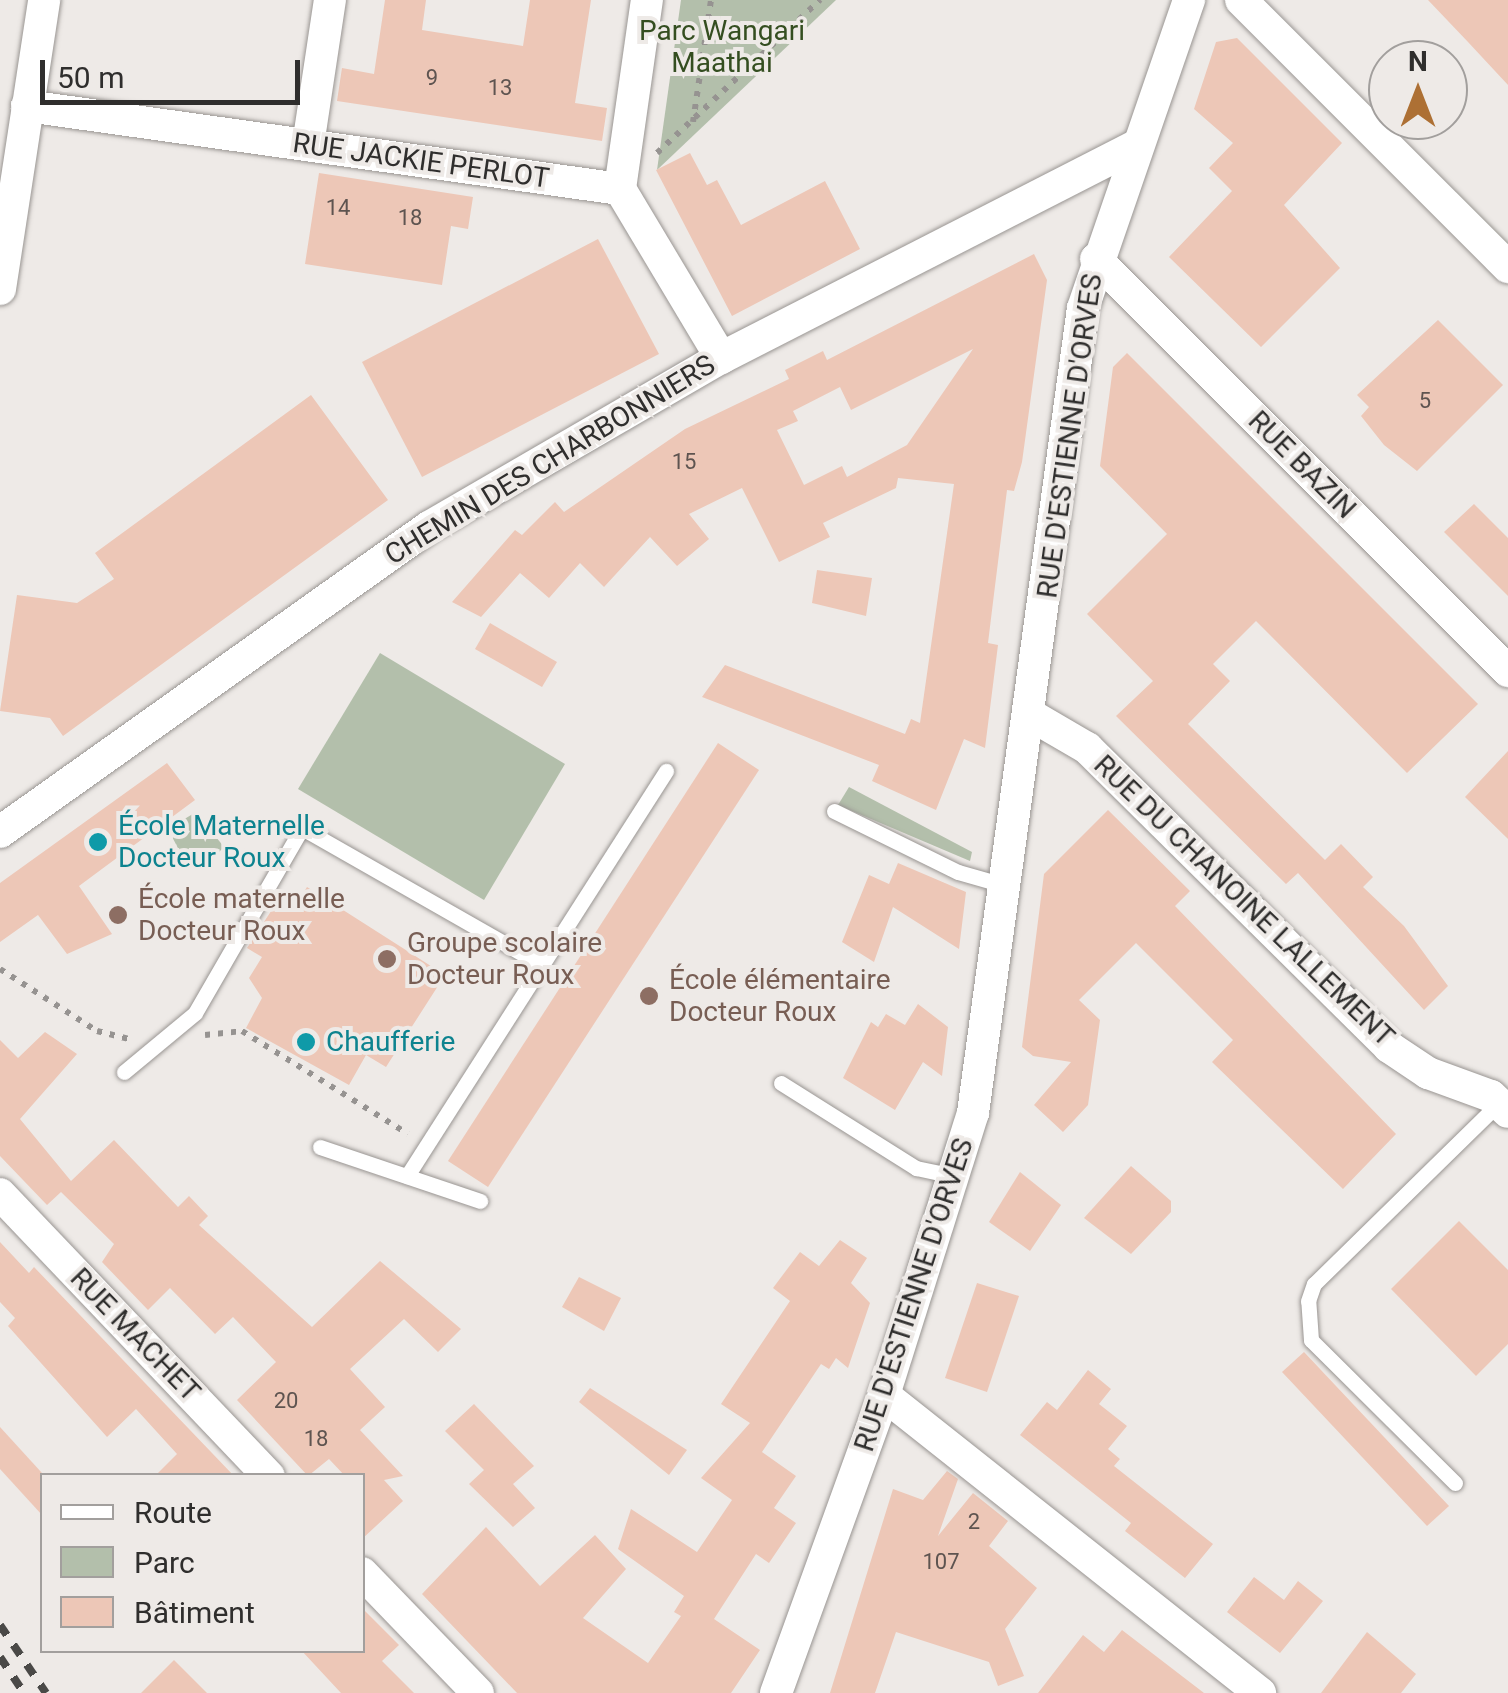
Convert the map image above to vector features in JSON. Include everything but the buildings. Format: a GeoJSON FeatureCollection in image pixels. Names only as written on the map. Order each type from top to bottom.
{"type":"FeatureCollection","features":[{"type":"Feature","properties":{"kind":"street"},"geometry":{"type":"LineString","coordinates":[[0,288],[44,0]]}},
{"type":"Feature","properties":{"kind":"street"},"geometry":{"type":"LineString","coordinates":[[308,145],[330,0]]}},
{"type":"Feature","properties":{"kind":"street"},"geometry":{"type":"LineString","coordinates":[[647,0],[621,182],[721,358]]}},
{"type":"Feature","properties":{"kind":"street","name":"RUE D'ESTIENNE D'ORVES"},"geometry":{"type":"LineString","coordinates":[[776,1693],[884,1395],[974,1113],[1032,716],[1082,308],[1135,146],[1189,0]]}},
{"type":"Feature","properties":{"kind":"street"},"geometry":{"type":"LineString","coordinates":[[1241,0],[1508,268]]}},
{"type":"Feature","properties":{"kind":"street","name":"RUE JACKIE PERLOT"},"geometry":{"type":"LineString","coordinates":[[27,106],[308,145],[621,182]]}},
{"type":"Feature","properties":{"kind":"street","name":"CHEMIN DES CHARBONNIERS"},"geometry":{"type":"LineString","coordinates":[[0,832],[429,527],[721,358],[1135,146]]}},
{"type":"Feature","properties":{"kind":"street","name":"RUE BAZIN"},"geometry":{"type":"LineString","coordinates":[[1096,259],[1508,672]]}},
{"type":"Feature","properties":{"kind":"street","name":"RUE DU CHANOINE LALLEMENT"},"geometry":{"type":"LineString","coordinates":[[1032,716],[1087,748],[1389,1047],[1428,1074],[1503,1108]]}},
{"type":"Feature","properties":{"kind":"street","name":"RUE MACHET"},"geometry":{"type":"LineString","coordinates":[[0,1194],[267,1473]]}},
{"type":"Feature","properties":{"kind":"street"},"geometry":{"type":"LineString","coordinates":[[884,1395],[1260,1693]]}},
{"type":"Feature","properties":{"kind":"street"},"geometry":{"type":"LineString","coordinates":[[365,1575],[478,1693]]}},
{"type":"Feature","properties":{"kind":"lane"},"geometry":{"type":"LineString","coordinates":[[406,1176],[538,963],[666,771]]}},
{"type":"Feature","properties":{"kind":"lane"},"geometry":{"type":"LineString","coordinates":[[834,812],[958,872],[1007,886]]}},
{"type":"Feature","properties":{"kind":"lane"},"geometry":{"type":"LineString","coordinates":[[124,1072],[194,1013],[302,828],[538,963]]}},
{"type":"Feature","properties":{"kind":"lane"},"geometry":{"type":"LineString","coordinates":[[781,1084],[916,1168],[953,1176]]}},
{"type":"Feature","properties":{"kind":"lane"},"geometry":{"type":"LineString","coordinates":[[1456,1482],[1311,1340],[1308,1301],[1314,1284],[1503,1108]]}},
{"type":"Feature","properties":{"kind":"lane"},"geometry":{"type":"LineString","coordinates":[[320,1147],[480,1201]]}},
{"type":"Feature","properties":{"kind":"path"},"geometry":{"type":"LineString","coordinates":[[692,125],[711,0]]}},
{"type":"Feature","properties":{"kind":"path"},"geometry":{"type":"LineString","coordinates":[[621,182],[692,125],[820,0]]}},
{"type":"Feature","properties":{"kind":"path"},"geometry":{"type":"LineString","coordinates":[[0,970],[97,1031],[163,1039],[242,1031],[376,1120],[427,1143]]}},
{"type":"Feature","properties":{"kind":"green space","name":"Parc Wangari Maathai"},"geometry":{"type":"Polygon","coordinates":[[[681,0],[836,0],[657,170],[681,0]]]}},
{"type":"Feature","properties":{"kind":"green space"},"geometry":{"type":"Polygon","coordinates":[[[380,653],[565,764],[484,900],[298,789],[380,653]]]}},
{"type":"Feature","properties":{"kind":"green space"},"geometry":{"type":"Polygon","coordinates":[[[849,787],[972,852],[970,861],[838,805],[849,787]]]}},
{"type":"Feature","properties":{"kind":"green space"},"geometry":{"type":"Polygon","coordinates":[[[196,812],[224,847],[208,863],[180,852],[168,829],[196,812]]]}},
{"type":"Feature","properties":{"kind":"railway"},"geometry":{"type":"LineString","coordinates":[[0,1625],[46,1693]]}},
{"type":"Feature","properties":{"kind":"railway"},"geometry":{"type":"LineString","coordinates":[[0,1657],[24,1693]]}},
{"type":"Feature","properties":{"kind":"place","name":"École Maternelle Docteur Roux"},"geometry":{"type":"Point","coordinates":[98,842]}},
{"type":"Feature","properties":{"kind":"place","name":"École maternelle Docteur Roux"},"geometry":{"type":"Point","coordinates":[118,915]}},
{"type":"Feature","properties":{"kind":"place","name":"Groupe scolaire Docteur Roux"},"geometry":{"type":"Point","coordinates":[387,959]}},
{"type":"Feature","properties":{"kind":"place","name":"École élémentaire Docteur Roux"},"geometry":{"type":"Point","coordinates":[649,996]}},
{"type":"Feature","properties":{"kind":"place","name":"Chaufferie"},"geometry":{"type":"Point","coordinates":[306,1042]}}]}
